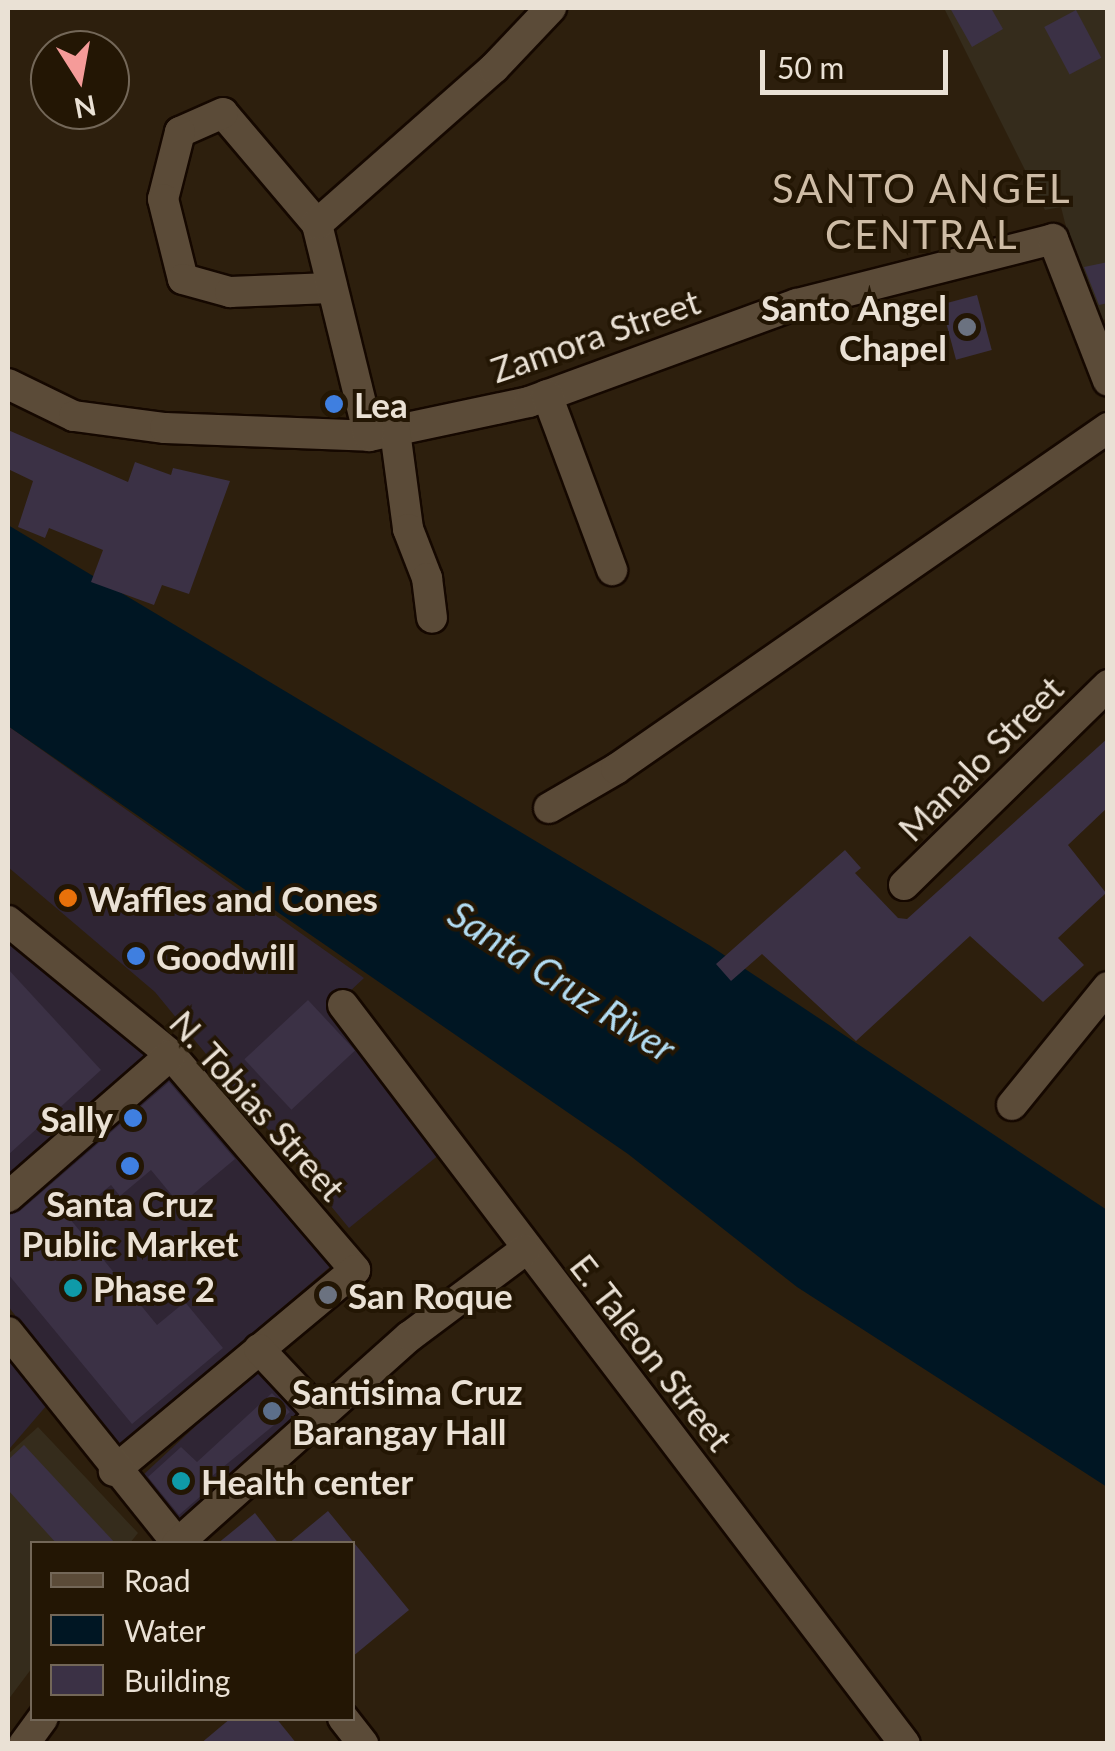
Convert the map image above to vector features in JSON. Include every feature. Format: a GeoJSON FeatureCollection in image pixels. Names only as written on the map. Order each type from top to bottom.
{"type":"FeatureCollection","features":[{"type":"Feature","properties":{"kind":"street"},"geometry":{"type":"LineString","coordinates":[[316,224],[494,68],[551,8]]}},
{"type":"Feature","properties":{"kind":"street"},"geometry":{"type":"LineString","coordinates":[[330,288],[230,292],[183,279],[162,199],[180,132],[223,113],[316,224],[330,288],[382,433],[408,529],[427,578],[432,618]]}},
{"type":"Feature","properties":{"kind":"street","name":"Zamora Street"},"geometry":{"type":"LineString","coordinates":[[8,384],[74,416],[165,428],[382,433],[547,395],[797,304],[1052,239],[1098,338],[1108,381]]}},
{"type":"Feature","properties":{"kind":"street"},"geometry":{"type":"LineString","coordinates":[[547,395],[612,570]]}},
{"type":"Feature","properties":{"kind":"street"},"geometry":{"type":"LineString","coordinates":[[549,808],[632,759],[1108,428]]}},
{"type":"Feature","properties":{"kind":"street","name":"Manalo Street"},"geometry":{"type":"LineString","coordinates":[[904,885],[1108,685]]}},
{"type":"Feature","properties":{"kind":"street","name":"N. Tobias Street"},"geometry":{"type":"LineString","coordinates":[[8,920],[171,1055],[355,1270],[258,1350]]}},
{"type":"Feature","properties":{"kind":"street"},"geometry":{"type":"LineString","coordinates":[[1012,1105],[1108,987]]}},
{"type":"Feature","properties":{"kind":"street","name":"E. Taleon Street"},"geometry":{"type":"LineString","coordinates":[[344,1004],[525,1250],[905,1744]]}},
{"type":"Feature","properties":{"kind":"street"},"geometry":{"type":"LineString","coordinates":[[8,1198],[171,1055]]}},
{"type":"Feature","properties":{"kind":"street"},"geometry":{"type":"LineString","coordinates":[[180,1541],[320,1414],[525,1250]]}},
{"type":"Feature","properties":{"kind":"street"},"geometry":{"type":"LineString","coordinates":[[8,1332],[114,1472],[176,1541]]}},
{"type":"Feature","properties":{"kind":"street"},"geometry":{"type":"LineString","coordinates":[[114,1472],[258,1350],[320,1414]]}},
{"type":"Feature","properties":{"kind":"street"},"geometry":{"type":"LineString","coordinates":[[24,1744],[41,1721]]}},
{"type":"Feature","properties":{"kind":"street"},"geometry":{"type":"LineString","coordinates":[[345,1721],[363,1744]]}},
{"type":"Feature","properties":{"kind":"shaded area"},"geometry":{"type":"Polygon","coordinates":[[[944,8],[1107,8],[1107,319],[1090,323],[1061,207],[1045,210],[944,8]]]}},
{"type":"Feature","properties":{"kind":"shaded area"},"geometry":{"type":"Polygon","coordinates":[[[8,726],[364,978],[346,995],[440,1154],[349,1228],[155,992],[8,867],[8,726]]]}},
{"type":"Feature","properties":{"kind":"shaded area","name":"Santa Cruz Public Market"},"geometry":{"type":"Polygon","coordinates":[[[8,940],[174,1067],[331,1266],[117,1449],[8,1306],[8,940]]]}},
{"type":"Feature","properties":{"kind":"shaded area"},"geometry":{"type":"Polygon","coordinates":[[[8,1351],[47,1405],[10,1448],[8,1446],[8,1351]]]}},
{"type":"Feature","properties":{"kind":"shaded area"},"geometry":{"type":"Polygon","coordinates":[[[259,1367],[305,1417],[180,1533],[134,1484],[259,1367]]]}},
{"type":"Feature","properties":{"kind":"shaded area"},"geometry":{"type":"Polygon","coordinates":[[[38,1427],[138,1533],[132,1541],[30,1541],[30,1671],[8,1700],[8,1454],[38,1427]]]}},
{"type":"Feature","properties":{"kind":"water","name":"Santa Cruz River"},"geometry":{"type":"Polygon","coordinates":[[[8,525],[709,945],[1107,1210],[1107,1487],[797,1287],[628,1154],[8,726],[8,525]]]}},
{"type":"Feature","properties":{"kind":"building"},"geometry":{"type":"Polygon","coordinates":[[[950,8],[991,8],[1003,29],[972,47],[950,8]]]}},
{"type":"Feature","properties":{"kind":"building"},"geometry":{"type":"Polygon","coordinates":[[[1076,10],[1101,58],[1070,75],[1044,27],[1076,10]]]}},
{"type":"Feature","properties":{"kind":"building"},"geometry":{"type":"Polygon","coordinates":[[[1108,262],[1108,303],[1099,305],[1084,267],[1108,262]]]}},
{"type":"Feature","properties":{"kind":"building","name":"Santo Angel Chapel"},"geometry":{"type":"Polygon","coordinates":[[[977,295],[992,350],[956,360],[941,305],[977,295]]]}},
{"type":"Feature","properties":{"kind":"building"},"geometry":{"type":"Polygon","coordinates":[[[8,430],[128,482],[135,462],[171,475],[173,468],[230,481],[189,594],[162,585],[154,605],[91,582],[103,550],[49,528],[45,538],[18,527],[33,481],[8,469],[8,430]]]}},
{"type":"Feature","properties":{"kind":"building"},"geometry":{"type":"Polygon","coordinates":[[[1108,738],[1108,807],[1068,845],[1106,893],[1058,938],[1084,965],[1043,1002],[970,936],[856,1041],[762,954],[731,981],[716,964],[845,850],[861,868],[855,873],[898,918],[907,919],[1108,738]]]}},
{"type":"Feature","properties":{"kind":"building"},"geometry":{"type":"Polygon","coordinates":[[[8,969],[101,1070],[8,1155],[8,969]]]}},
{"type":"Feature","properties":{"kind":"building"},"geometry":{"type":"Polygon","coordinates":[[[308,1000],[355,1050],[291,1110],[244,1059],[308,1000]]]}},
{"type":"Feature","properties":{"kind":"building","name":"Phase 2"},"geometry":{"type":"Polygon","coordinates":[[[169,1082],[235,1159],[180,1205],[151,1170],[120,1196],[111,1185],[70,1219],[157,1325],[185,1302],[223,1348],[132,1424],[8,1274],[8,1215],[20,1211],[169,1082]]]}},
{"type":"Feature","properties":{"kind":"building"},"geometry":{"type":"Polygon","coordinates":[[[272,1393],[290,1412],[211,1477],[217,1482],[179,1515],[148,1477],[181,1447],[197,1462],[272,1393]]]}},
{"type":"Feature","properties":{"kind":"building"},"geometry":{"type":"Polygon","coordinates":[[[24,1445],[113,1541],[54,1541],[8,1490],[8,1460],[24,1445]]]}},
{"type":"Feature","properties":{"kind":"building"},"geometry":{"type":"Polygon","coordinates":[[[328,1511],[353,1541],[292,1541],[328,1511]]]}},
{"type":"Feature","properties":{"kind":"building"},"geometry":{"type":"Polygon","coordinates":[[[255,1513],[277,1541],[221,1541],[255,1513]]]}},
{"type":"Feature","properties":{"kind":"building"},"geometry":{"type":"Polygon","coordinates":[[[355,1544],[409,1610],[355,1655],[355,1544]]]}},
{"type":"Feature","properties":{"kind":"building"},"geometry":{"type":"Polygon","coordinates":[[[227,1721],[278,1721],[297,1744],[200,1744],[227,1721]]]}},
{"type":"Feature","properties":{"kind":"place","name":"Santo Angel Chapel"},"geometry":{"type":"Point","coordinates":[967,327]}},
{"type":"Feature","properties":{"kind":"place","name":"Lea"},"geometry":{"type":"Point","coordinates":[334,404]}},
{"type":"Feature","properties":{"kind":"place","name":"Waffles and Cones"},"geometry":{"type":"Point","coordinates":[68,898]}},
{"type":"Feature","properties":{"kind":"place","name":"Goodwill"},"geometry":{"type":"Point","coordinates":[136,956]}},
{"type":"Feature","properties":{"kind":"place","name":"Sally"},"geometry":{"type":"Point","coordinates":[133,1118]}},
{"type":"Feature","properties":{"kind":"place","name":"Santa Cruz Public Market"},"geometry":{"type":"Point","coordinates":[130,1166]}},
{"type":"Feature","properties":{"kind":"place","name":"Phase 2"},"geometry":{"type":"Point","coordinates":[73,1288]}},
{"type":"Feature","properties":{"kind":"place","name":"San Roque"},"geometry":{"type":"Point","coordinates":[328,1295]}},
{"type":"Feature","properties":{"kind":"place","name":"Santisima Cruz Barangay Hall"},"geometry":{"type":"Point","coordinates":[272,1411]}},
{"type":"Feature","properties":{"kind":"place","name":"Health center"},"geometry":{"type":"Point","coordinates":[181,1481]}},
{"type":"Feature","properties":{"kind":"district","name":"SANTO ANGEL CENTRAL"},"geometry":{"type":"Point","coordinates":[922,211]}}]}
